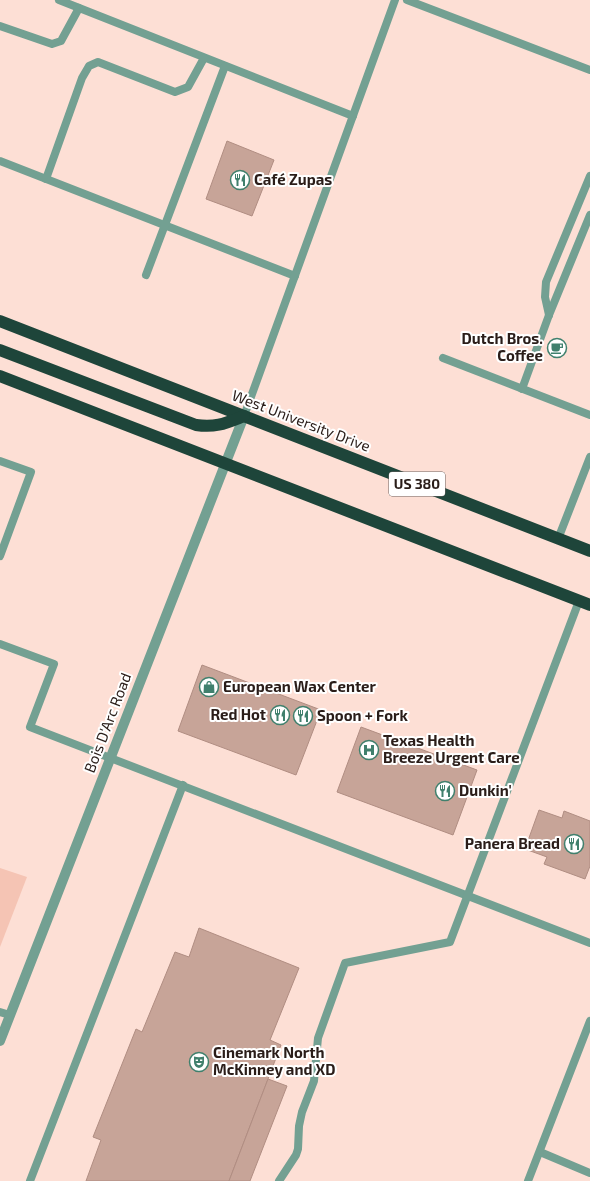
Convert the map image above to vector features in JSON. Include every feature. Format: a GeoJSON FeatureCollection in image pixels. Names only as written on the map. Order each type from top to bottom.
{"type":"FeatureCollection","features":[{"type":"Feature","properties":{"kind":"highway","name":"West University Drive"},"geometry":{"type":"LineString","coordinates":[[0,321],[590,551]]}},
{"type":"Feature","properties":{"kind":"highway"},"geometry":{"type":"LineString","coordinates":[[0,350],[196,425],[208,427],[220,426],[244,416]]}},
{"type":"Feature","properties":{"kind":"highway"},"geometry":{"type":"LineString","coordinates":[[0,376],[585,603]]}},
{"type":"Feature","properties":{"kind":"street","name":"Bois D'Arc Road"},"geometry":{"type":"LineString","coordinates":[[0,1041],[244,416]]}},
{"type":"Feature","properties":{"kind":"lane"},"geometry":{"type":"LineString","coordinates":[[59,0],[353,116]]}},
{"type":"Feature","properties":{"kind":"lane"},"geometry":{"type":"LineString","coordinates":[[244,416],[394,0]]}},
{"type":"Feature","properties":{"kind":"lane"},"geometry":{"type":"LineString","coordinates":[[407,0],[590,70]]}},
{"type":"Feature","properties":{"kind":"lane"},"geometry":{"type":"LineString","coordinates":[[0,26],[52,44],[61,41],[79,8]]}},
{"type":"Feature","properties":{"kind":"lane"},"geometry":{"type":"LineString","coordinates":[[46,179],[82,78],[89,66],[98,62],[175,92],[188,87],[204,58]]}},
{"type":"Feature","properties":{"kind":"lane"},"geometry":{"type":"LineString","coordinates":[[146,275],[225,66]]}},
{"type":"Feature","properties":{"kind":"lane"},"geometry":{"type":"LineString","coordinates":[[0,161],[295,276]]}},
{"type":"Feature","properties":{"kind":"lane"},"geometry":{"type":"LineString","coordinates":[[549,315],[545,297],[546,282],[590,176]]}},
{"type":"Feature","properties":{"kind":"lane"},"geometry":{"type":"LineString","coordinates":[[522,389],[549,315],[590,215]]}},
{"type":"Feature","properties":{"kind":"lane"},"geometry":{"type":"LineString","coordinates":[[443,358],[590,415]]}},
{"type":"Feature","properties":{"kind":"lane"},"geometry":{"type":"LineString","coordinates":[[558,539],[590,457]]}},
{"type":"Feature","properties":{"kind":"lane"},"geometry":{"type":"LineString","coordinates":[[0,461],[30,472],[0,556]]}},
{"type":"Feature","properties":{"kind":"lane"},"geometry":{"type":"LineString","coordinates":[[280,1181],[298,1149],[299,1126],[302,1112],[314,1081],[318,1038],[345,963],[450,942],[585,603]]}},
{"type":"Feature","properties":{"kind":"lane"},"geometry":{"type":"LineString","coordinates":[[0,644],[54,664],[30,727],[183,785],[590,944]]}},
{"type":"Feature","properties":{"kind":"lane"},"geometry":{"type":"LineString","coordinates":[[30,1181],[183,785]]}},
{"type":"Feature","properties":{"kind":"lane"},"geometry":{"type":"LineString","coordinates":[[0,1012],[10,1015]]}},
{"type":"Feature","properties":{"kind":"lane"},"geometry":{"type":"LineString","coordinates":[[528,1181],[590,1021]]}},
{"type":"Feature","properties":{"kind":"lane"},"geometry":{"type":"LineString","coordinates":[[540,1152],[590,1173]]}},
{"type":"Feature","properties":{"kind":"shaded area"},"geometry":{"type":"Polygon","coordinates":[[[0,868],[27,877],[0,947],[0,868]]]}},
{"type":"Feature","properties":{"kind":"building","name":"Café Zupas"},"geometry":{"type":"Polygon","coordinates":[[[227,141],[274,160],[252,216],[206,199],[227,141]]]}},
{"type":"Feature","properties":{"kind":"building"},"geometry":{"type":"Polygon","coordinates":[[[202,665],[321,710],[296,775],[178,731],[202,665]]]}},
{"type":"Feature","properties":{"kind":"building"},"geometry":{"type":"Polygon","coordinates":[[[361,727],[477,770],[453,835],[337,792],[361,727]]]}},
{"type":"Feature","properties":{"kind":"building"},"geometry":{"type":"Polygon","coordinates":[[[539,810],[562,818],[564,811],[590,821],[590,866],[585,879],[544,864],[547,857],[525,849],[539,810]]]}},
{"type":"Feature","properties":{"kind":"building","name":"Cinemark North McKinney and XD"},"geometry":{"type":"Polygon","coordinates":[[[199,928],[299,968],[270,1040],[281,1045],[229,1181],[86,1181],[101,1140],[93,1137],[136,1029],[142,1032],[175,952],[189,957],[199,928]]]}},
{"type":"Feature","properties":{"kind":"building"},"geometry":{"type":"Polygon","coordinates":[[[268,1079],[287,1086],[250,1181],[229,1181],[268,1079]]]}},
{"type":"Feature","properties":{"kind":"place","name":"Café Zupas"},"geometry":{"type":"Point","coordinates":[240,180]}},
{"type":"Feature","properties":{"kind":"place","name":"Dutch Bros. Coffee"},"geometry":{"type":"Point","coordinates":[557,348]}},
{"type":"Feature","properties":{"kind":"place","name":"European Wax Center"},"geometry":{"type":"Point","coordinates":[209,687]}},
{"type":"Feature","properties":{"kind":"place","name":"Red Hot"},"geometry":{"type":"Point","coordinates":[280,715]}},
{"type":"Feature","properties":{"kind":"place","name":"Spoon + Fork"},"geometry":{"type":"Point","coordinates":[303,716]}},
{"type":"Feature","properties":{"kind":"place","name":"Texas Health Breeze Urgent Care"},"geometry":{"type":"Point","coordinates":[369,750]}},
{"type":"Feature","properties":{"kind":"place","name":"Dunkin'"},"geometry":{"type":"Point","coordinates":[445,791]}},
{"type":"Feature","properties":{"kind":"place","name":"Panera Bread"},"geometry":{"type":"Point","coordinates":[574,844]}},
{"type":"Feature","properties":{"kind":"place","name":"Cinemark North McKinney and XD"},"geometry":{"type":"Point","coordinates":[199,1062]}}]}
